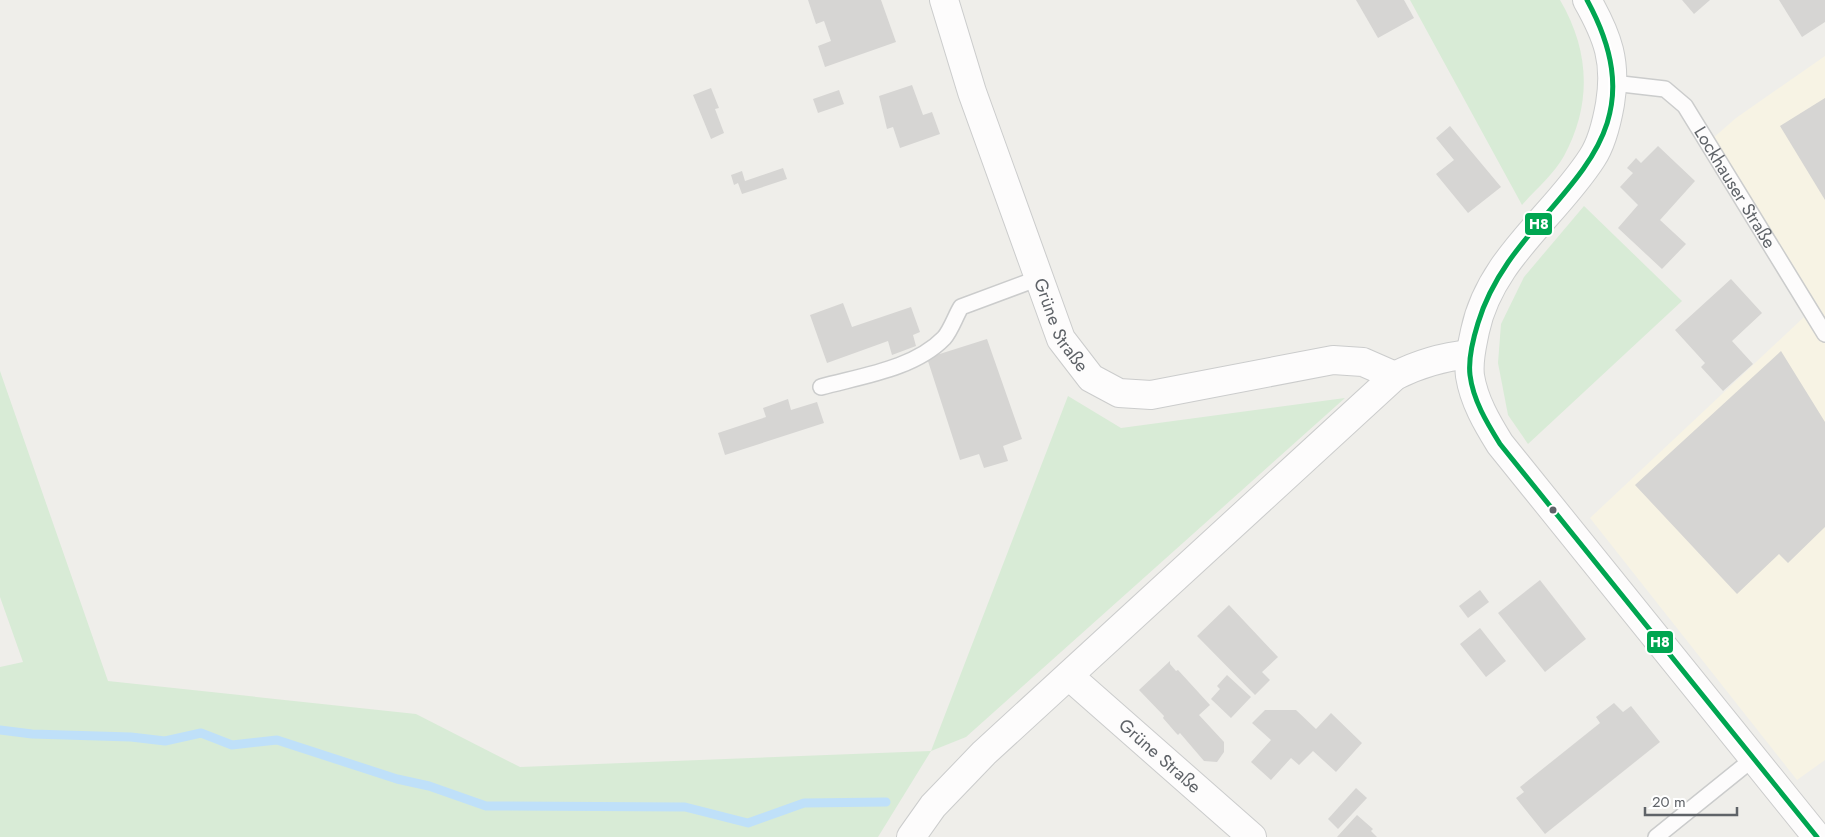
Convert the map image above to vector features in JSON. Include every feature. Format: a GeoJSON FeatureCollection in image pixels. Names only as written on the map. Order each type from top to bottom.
{"type":"FeatureCollection","features":[{"type":"Feature","properties":{"kind":"street","name":"Grüne Straße"},"geometry":{"type":"LineString","coordinates":[[944,0],[972,92],[1061,339],[1091,378],[1119,393],[1151,395],[1334,360],[1363,362],[1395,376]]}},
{"type":"Feature","properties":{"kind":"street"},"geometry":{"type":"LineString","coordinates":[[1587,0],[1603,29],[1611,55],[1613,83],[1607,121],[1593,156],[1549,213],[1504,263],[1479,312],[1470,354],[1470,376],[1476,400],[1500,444],[1817,837]]}},
{"type":"Feature","properties":{"kind":"street"},"geometry":{"type":"LineString","coordinates":[[911,837],[933,806],[984,753],[1395,376],[1420,363],[1442,357],[1470,354]]}},
{"type":"Feature","properties":{"kind":"street","name":"Grüne Straße"},"geometry":{"type":"LineString","coordinates":[[1069,676],[1252,837]]}},
{"type":"Feature","properties":{"kind":"lane","name":"Lockhauser Straße"},"geometry":{"type":"LineString","coordinates":[[1613,83],[1665,89],[1685,106],[1825,334]]}},
{"type":"Feature","properties":{"kind":"lane"},"geometry":{"type":"LineString","coordinates":[[822,387],[902,364],[923,353],[944,338],[961,307],[1039,278]]}},
{"type":"Feature","properties":{"kind":"lane"},"geometry":{"type":"LineString","coordinates":[[1656,837],[1754,758]]}},
{"type":"Feature","properties":{"kind":"shaded area"},"geometry":{"type":"Polygon","coordinates":[[[1825,56],[1825,760],[1797,780],[1590,518],[1804,317],[1704,146],[1736,118],[1825,56]]]}},
{"type":"Feature","properties":{"kind":"green space"},"geometry":{"type":"Polygon","coordinates":[[[1410,0],[1560,0],[1570,19],[1582,58],[1583,97],[1573,136],[1564,156],[1550,175],[1522,205],[1410,0]]]}},
{"type":"Feature","properties":{"kind":"green space"},"geometry":{"type":"Polygon","coordinates":[[[1584,206],[1682,301],[1528,444],[1508,415],[1498,363],[1501,324],[1524,277],[1584,206]]]}},
{"type":"Feature","properties":{"kind":"green space"},"geometry":{"type":"Polygon","coordinates":[[[0,371],[108,681],[416,714],[520,767],[931,751],[878,837],[0,837],[0,667],[23,662],[0,597],[0,371]]]}},
{"type":"Feature","properties":{"kind":"green space"},"geometry":{"type":"Polygon","coordinates":[[[1068,396],[1121,428],[1345,398],[966,737],[931,751],[1068,396]]]}},
{"type":"Feature","properties":{"kind":"building"},"geometry":{"type":"Polygon","coordinates":[[[808,0],[881,0],[896,42],[825,67],[818,46],[831,41],[824,21],[816,24],[808,0]]]}},
{"type":"Feature","properties":{"kind":"building"},"geometry":{"type":"Polygon","coordinates":[[[1356,0],[1404,0],[1414,18],[1378,38],[1356,0]]]}},
{"type":"Feature","properties":{"kind":"building"},"geometry":{"type":"Polygon","coordinates":[[[1682,0],[1710,0],[1694,14],[1682,0]]]}},
{"type":"Feature","properties":{"kind":"building"},"geometry":{"type":"Polygon","coordinates":[[[1779,0],[1825,0],[1825,22],[1802,37],[1779,0]]]}},
{"type":"Feature","properties":{"kind":"building"},"geometry":{"type":"Polygon","coordinates":[[[912,85],[923,115],[932,112],[940,134],[900,148],[893,127],[887,129],[879,96],[912,85]]]}},
{"type":"Feature","properties":{"kind":"building"},"geometry":{"type":"Polygon","coordinates":[[[711,88],[719,108],[715,109],[724,133],[711,139],[693,95],[711,88]]]}},
{"type":"Feature","properties":{"kind":"building"},"geometry":{"type":"Polygon","coordinates":[[[839,90],[844,104],[818,113],[813,99],[839,90]]]}},
{"type":"Feature","properties":{"kind":"building"},"geometry":{"type":"Polygon","coordinates":[[[1825,98],[1825,200],[1780,126],[1825,98]]]}},
{"type":"Feature","properties":{"kind":"building"},"geometry":{"type":"Polygon","coordinates":[[[1450,126],[1501,187],[1468,213],[1436,174],[1454,160],[1436,138],[1450,126]]]}},
{"type":"Feature","properties":{"kind":"building"},"geometry":{"type":"Polygon","coordinates":[[[1658,146],[1695,181],[1660,220],[1686,244],[1662,269],[1618,228],[1638,205],[1620,187],[1633,173],[1627,168],[1636,158],[1641,163],[1658,146]]]}},
{"type":"Feature","properties":{"kind":"building"},"geometry":{"type":"Polygon","coordinates":[[[783,168],[787,179],[742,194],[738,183],[734,185],[731,175],[742,171],[745,181],[783,168]]]}},
{"type":"Feature","properties":{"kind":"building"},"geometry":{"type":"Polygon","coordinates":[[[1731,279],[1762,313],[1732,341],[1753,364],[1723,391],[1701,367],[1705,363],[1675,330],[1731,279]]]}},
{"type":"Feature","properties":{"kind":"building"},"geometry":{"type":"Polygon","coordinates":[[[843,303],[852,327],[911,307],[920,332],[913,335],[916,346],[892,355],[888,341],[827,363],[810,315],[843,303]]]}},
{"type":"Feature","properties":{"kind":"building"},"geometry":{"type":"Polygon","coordinates":[[[987,339],[1022,439],[1003,446],[1008,461],[984,468],[979,454],[960,460],[927,358],[987,339]]]}},
{"type":"Feature","properties":{"kind":"building"},"geometry":{"type":"Polygon","coordinates":[[[1781,351],[1825,422],[1825,527],[1788,563],[1779,554],[1737,594],[1635,485],[1781,351]]]}},
{"type":"Feature","properties":{"kind":"building"},"geometry":{"type":"Polygon","coordinates":[[[788,399],[791,410],[817,402],[824,423],[725,455],[718,433],[766,417],[763,408],[788,399]]]}},
{"type":"Feature","properties":{"kind":"building"},"geometry":{"type":"Polygon","coordinates":[[[1540,580],[1586,639],[1545,672],[1498,613],[1540,580]]]}},
{"type":"Feature","properties":{"kind":"building"},"geometry":{"type":"Polygon","coordinates":[[[1480,590],[1489,602],[1468,618],[1459,606],[1480,590]]]}},
{"type":"Feature","properties":{"kind":"building"},"geometry":{"type":"Polygon","coordinates":[[[1229,605],[1278,657],[1262,672],[1270,680],[1255,695],[1197,636],[1229,605]]]}},
{"type":"Feature","properties":{"kind":"building"},"geometry":{"type":"Polygon","coordinates":[[[1480,628],[1506,661],[1486,677],[1460,644],[1480,628]]]}},
{"type":"Feature","properties":{"kind":"building"},"geometry":{"type":"Polygon","coordinates":[[[1170,661],[1170,664],[1176,671],[1178,670],[1210,705],[1199,715],[1224,742],[1224,752],[1217,762],[1204,761],[1180,733],[1178,735],[1176,733],[1163,718],[1164,716],[1139,690],[1170,661]]]}},
{"type":"Feature","properties":{"kind":"building"},"geometry":{"type":"Polygon","coordinates":[[[1227,675],[1251,697],[1231,718],[1211,699],[1220,689],[1217,686],[1227,675]]]}},
{"type":"Feature","properties":{"kind":"building"},"geometry":{"type":"Polygon","coordinates":[[[1614,703],[1623,712],[1631,706],[1660,742],[1545,834],[1516,798],[1524,792],[1520,787],[1600,723],[1596,717],[1614,703]]]}},
{"type":"Feature","properties":{"kind":"building"},"geometry":{"type":"Polygon","coordinates":[[[1265,710],[1296,710],[1316,729],[1331,713],[1362,743],[1336,772],[1313,751],[1299,765],[1291,758],[1271,780],[1251,762],[1271,740],[1252,723],[1265,710]]]}},
{"type":"Feature","properties":{"kind":"building"},"geometry":{"type":"Polygon","coordinates":[[[1356,788],[1367,798],[1338,829],[1328,819],[1356,788]]]}},
{"type":"Feature","properties":{"kind":"building"},"geometry":{"type":"Polygon","coordinates":[[[1357,815],[1373,829],[1371,831],[1377,837],[1337,837],[1357,815]]]}},
{"type":"Feature","properties":{"kind":"waterway"},"geometry":{"type":"LineString","coordinates":[[0,730],[32,734],[131,737],[165,741],[201,733],[232,745],[277,740],[397,779],[429,786],[486,806],[685,807],[748,823],[804,803],[886,802]]}},
{"type":"Feature","properties":{"kind":"transit line","name":"H8"},"geometry":{"type":"LineString","coordinates":[[1587,0],[1609,55],[1612,100],[1601,139],[1579,174],[1523,242],[1497,280],[1478,323],[1470,355],[1470,375],[1474,393],[1481,411],[1500,444],[1817,837]]}}]}
